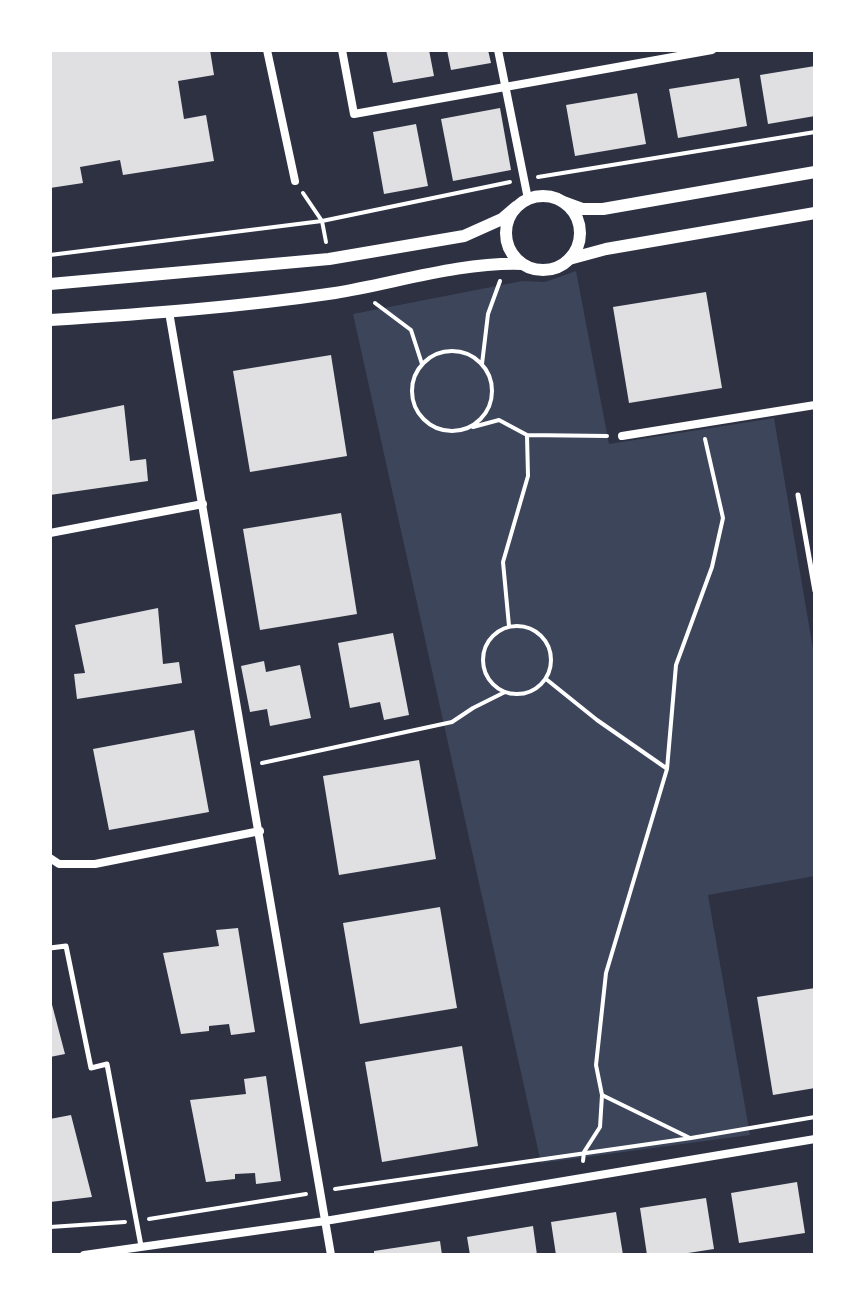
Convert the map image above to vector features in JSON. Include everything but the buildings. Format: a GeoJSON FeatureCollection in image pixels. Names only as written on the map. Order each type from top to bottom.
{"type":"FeatureCollection","features":[{"type":"Feature","properties":{"kind":"street"},"geometry":{"type":"LineString","coordinates":[[267,50],[295,181]]}},
{"type":"Feature","properties":{"kind":"street"},"geometry":{"type":"LineString","coordinates":[[342,50],[354,114],[712,50]]}},
{"type":"Feature","properties":{"kind":"street"},"geometry":{"type":"LineString","coordinates":[[498,50],[524,179],[522,203],[509,218],[507,243],[512,255],[522,264]]}},
{"type":"Feature","properties":{"kind":"street"},"geometry":{"type":"LineString","coordinates":[[50,284],[329,259],[464,236],[502,219],[522,203],[539,196],[552,197],[582,209],[603,209],[815,172]]}},
{"type":"Feature","properties":{"kind":"street"},"geometry":{"type":"LineString","coordinates":[[563,202],[577,218],[580,229],[579,240],[569,259]]}},
{"type":"Feature","properties":{"kind":"street"},"geometry":{"type":"LineString","coordinates":[[50,320],[169,312],[356,289],[506,263],[545,270],[569,259],[606,249],[815,213]]}},
{"type":"Feature","properties":{"kind":"street"},"geometry":{"type":"LineString","coordinates":[[169,312],[331,1255]]}},
{"type":"Feature","properties":{"kind":"street"},"geometry":{"type":"LineString","coordinates":[[622,436],[815,405]]}},
{"type":"Feature","properties":{"kind":"street"},"geometry":{"type":"LineString","coordinates":[[50,533],[203,504]]}},
{"type":"Feature","properties":{"kind":"street"},"geometry":{"type":"LineString","coordinates":[[50,858],[59,864],[95,864],[260,831]]}},
{"type":"Feature","properties":{"kind":"street"},"geometry":{"type":"LineString","coordinates":[[84,1255],[325,1221],[815,1139]]}},
{"type":"Feature","properties":{"kind":"lane"},"geometry":{"type":"LineString","coordinates":[[798,495],[815,591]]}},
{"type":"Feature","properties":{"kind":"lane"},"geometry":{"type":"LineString","coordinates":[[50,948],[66,946],[91,1068],[107,1064],[141,1246]]}},
{"type":"Feature","properties":{"kind":"path"},"geometry":{"type":"LineString","coordinates":[[50,255],[322,221],[524,179],[815,132]]}},
{"type":"Feature","properties":{"kind":"path"},"geometry":{"type":"LineString","coordinates":[[295,181],[322,221],[329,259]]}},
{"type":"Feature","properties":{"kind":"path"},"geometry":{"type":"LineString","coordinates":[[482,364],[488,314],[506,263]]}},
{"type":"Feature","properties":{"kind":"path"},"geometry":{"type":"LineString","coordinates":[[356,289],[411,330],[422,364]]}},
{"type":"Feature","properties":{"kind":"path"},"geometry":{"type":"LineString","coordinates":[[471,427],[481,420],[491,404],[493,390],[490,376],[474,358],[454,351],[434,356],[422,364],[412,387],[413,400],[418,413],[428,424],[440,430],[456,431],[499,420],[527,435],[622,436]]}},
{"type":"Feature","properties":{"kind":"path"},"geometry":{"type":"LineString","coordinates":[[582,1179],[584,1152],[600,1127],[602,1095],[596,1065],[606,973],[667,769],[676,665],[712,567],[723,518],[701,424]]}},
{"type":"Feature","properties":{"kind":"path"},"geometry":{"type":"LineString","coordinates":[[509,626],[503,562],[528,476],[527,435]]}},
{"type":"Feature","properties":{"kind":"path"},"geometry":{"type":"LineString","coordinates":[[248,766],[452,722],[505,692],[528,693],[546,679],[552,656],[542,635],[532,628],[509,626],[490,637],[483,657],[483,669],[488,679],[505,692]]}},
{"type":"Feature","properties":{"kind":"path"},"geometry":{"type":"LineString","coordinates":[[546,679],[597,720],[667,769]]}},
{"type":"Feature","properties":{"kind":"path"},"geometry":{"type":"LineString","coordinates":[[602,1095],[691,1138],[711,1158]]}},
{"type":"Feature","properties":{"kind":"path"},"geometry":{"type":"LineString","coordinates":[[50,1227],[136,1221],[815,1117]]}},
{"type":"Feature","properties":{"kind":"shaded area"},"geometry":{"type":"Polygon","coordinates":[[[576,271],[609,444],[774,418],[815,661],[815,876],[708,895],[750,1135],[541,1163],[353,314],[522,281],[545,282],[576,271]]]}}]}
